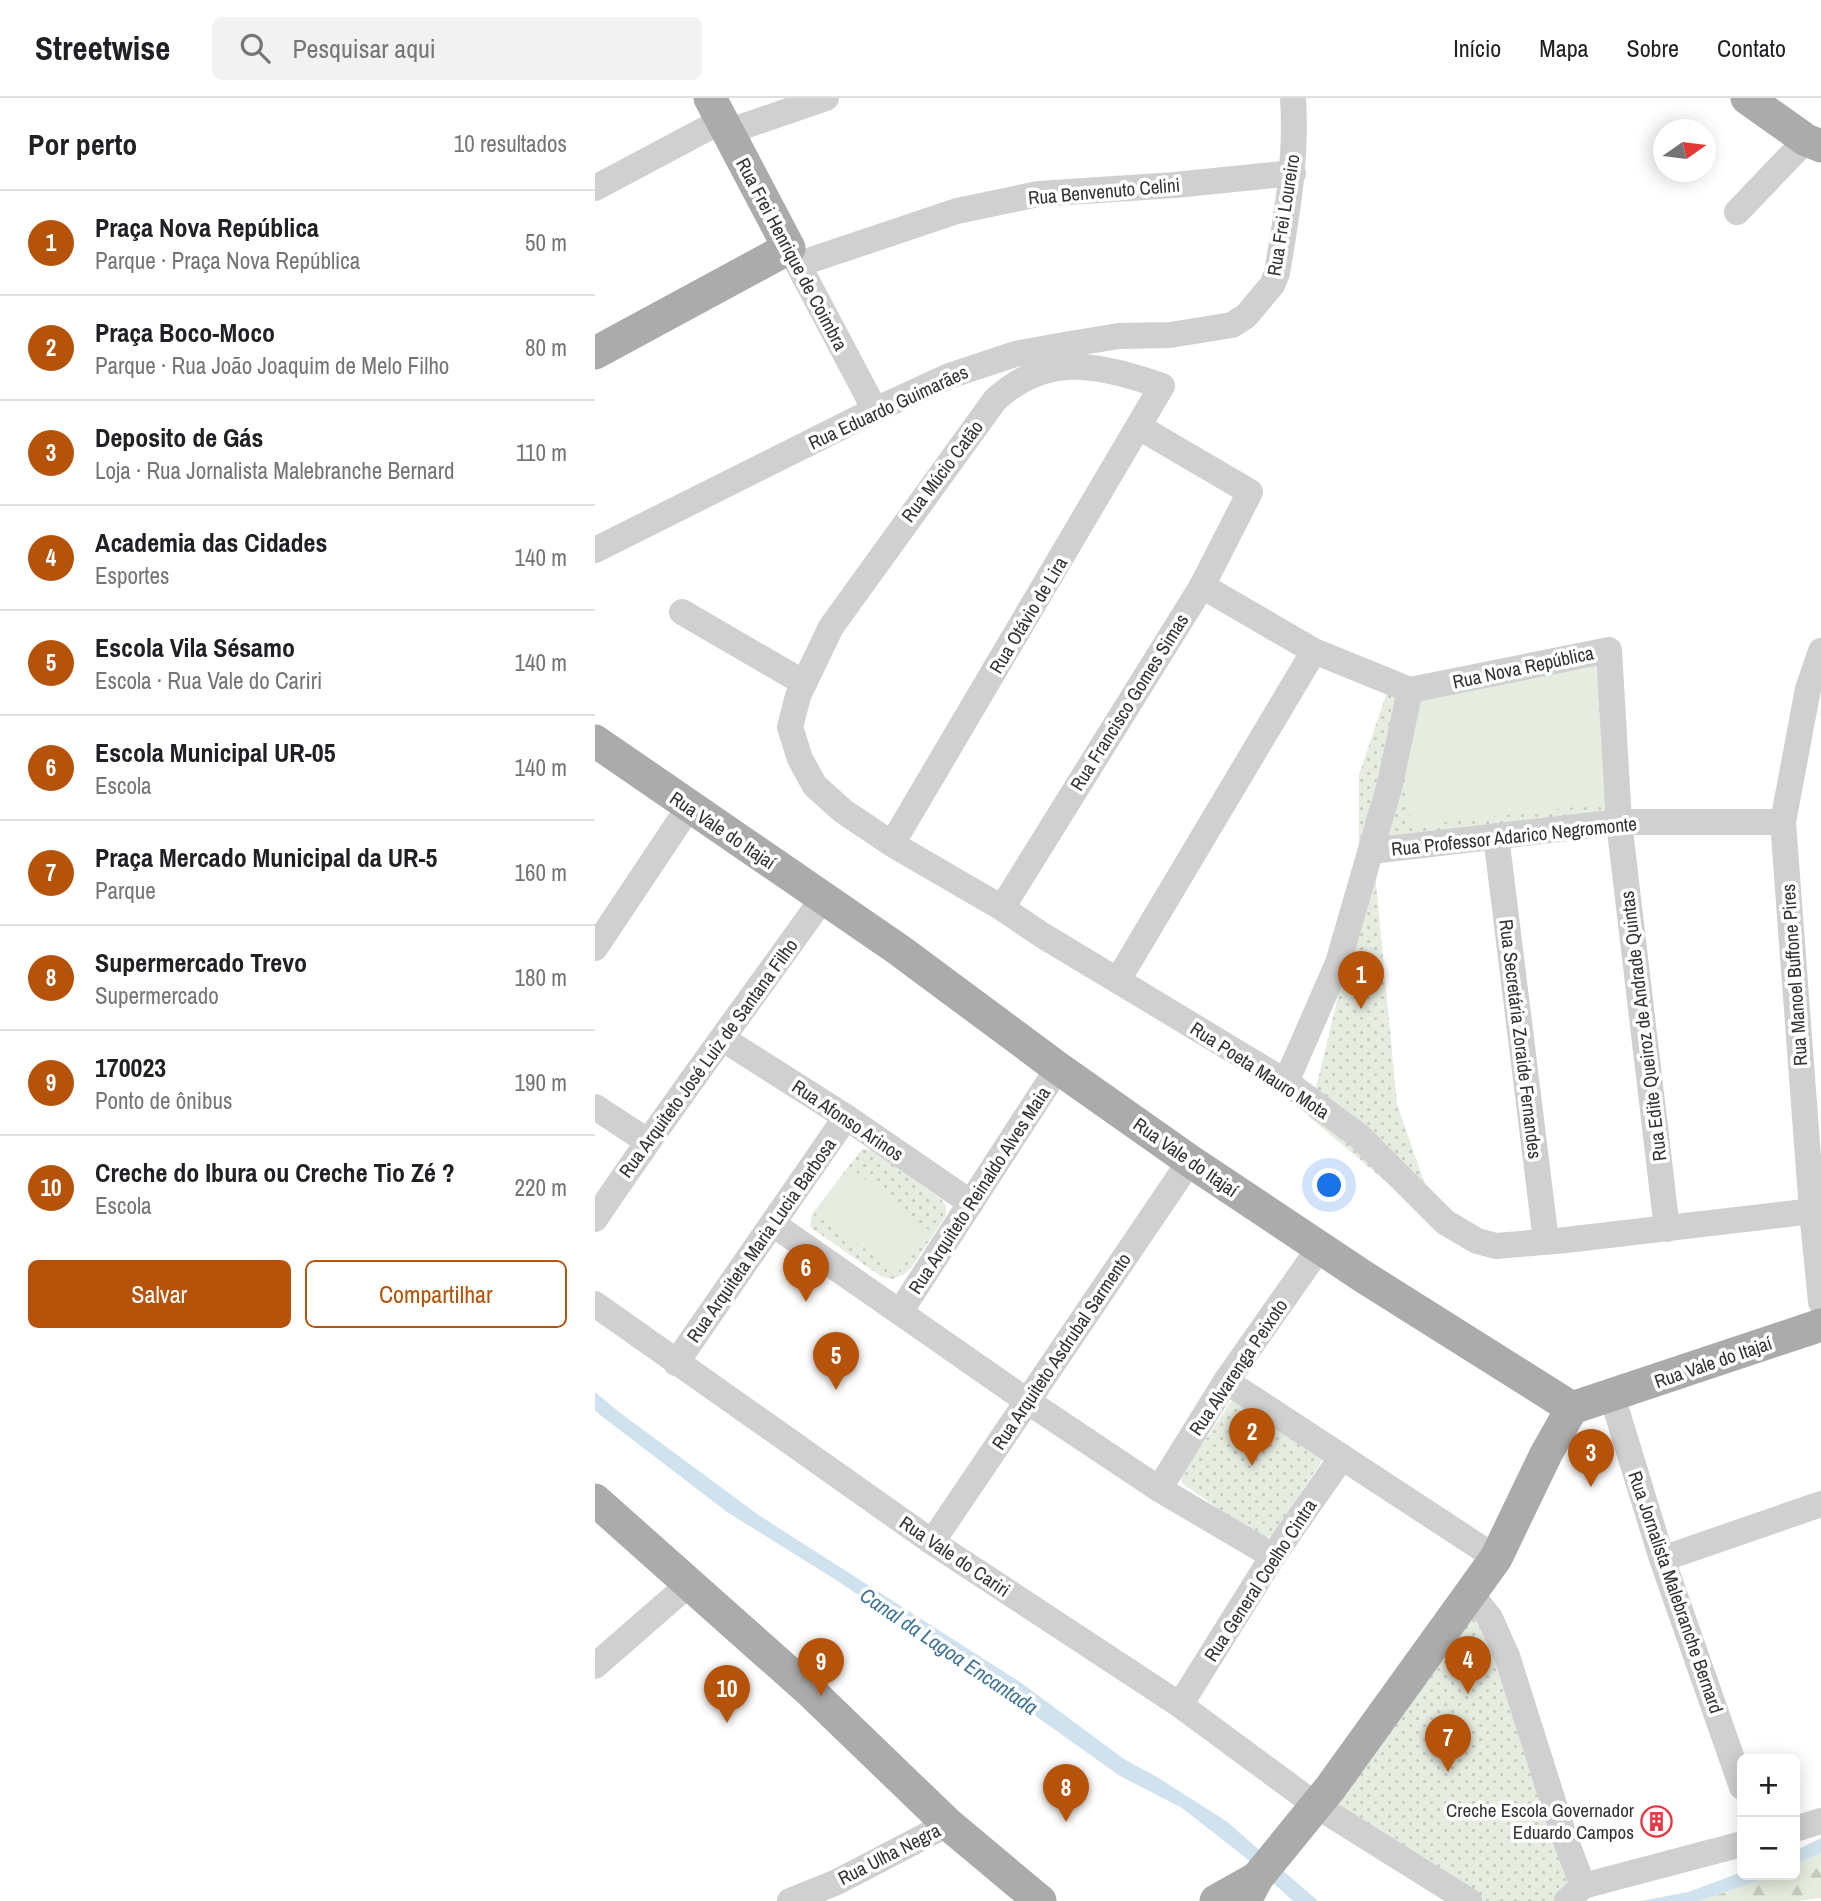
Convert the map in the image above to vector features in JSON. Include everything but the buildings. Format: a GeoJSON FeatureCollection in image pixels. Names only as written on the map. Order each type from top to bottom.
{"type":"FeatureCollection","features":[{"type":"Feature","properties":{"kind":"main road"},"geometry":{"type":"LineString","coordinates":[[1747,98],[1813,143]]}},
{"type":"Feature","properties":{"kind":"main road","name":"Rua Frei Henrique de Coimbra"},"geometry":{"type":"LineString","coordinates":[[719,117],[794,256]]}},
{"type":"Feature","properties":{"kind":"main road"},"geometry":{"type":"LineString","coordinates":[[595,353],[794,256]]}},
{"type":"Feature","properties":{"kind":"main road","name":"Rua Vale do Itajaí"},"geometry":{"type":"LineString","coordinates":[[595,741],[899,950],[1058,1068],[1190,1161],[1572,1409],[1821,1325]]}},
{"type":"Feature","properties":{"kind":"main road"},"geometry":{"type":"LineString","coordinates":[[1216,1901],[1259,1878],[1317,1806],[1471,1594],[1496,1558],[1546,1454],[1572,1409]]}},
{"type":"Feature","properties":{"kind":"main road"},"geometry":{"type":"LineString","coordinates":[[595,1500],[812,1693],[948,1824],[1041,1901]]}},
{"type":"Feature","properties":{"kind":"street"},"geometry":{"type":"LineString","coordinates":[[595,188],[719,117],[826,98]]}},
{"type":"Feature","properties":{"kind":"street","name":"Rua Frei Loureiro"},"geometry":{"type":"LineString","coordinates":[[1241,321],[1272,285],[1277,273],[1293,173],[1293,98]]}},
{"type":"Feature","properties":{"kind":"street"},"geometry":{"type":"LineString","coordinates":[[1737,212],[1813,143]]}},
{"type":"Feature","properties":{"kind":"street","name":"Rua Benvenuto Celini"},"geometry":{"type":"LineString","coordinates":[[794,256],[957,211],[1038,194],[1175,185],[1293,173]]}},
{"type":"Feature","properties":{"kind":"street","name":"Rua Frei Henrique de Coimbra"},"geometry":{"type":"LineString","coordinates":[[794,256],[875,410]]}},
{"type":"Feature","properties":{"kind":"street","name":"Rua Eduardo Guimarães"},"geometry":{"type":"LineString","coordinates":[[595,550],[875,410],[949,376],[1015,354],[1119,337],[1170,335],[1232,325],[1241,321]]}},
{"type":"Feature","properties":{"kind":"street","name":"Rua Múcio Catão"},"geometry":{"type":"LineString","coordinates":[[801,690],[831,626],[987,411],[1009,387],[1037,373],[1079,366],[1109,369],[1162,386]]}},
{"type":"Feature","properties":{"kind":"street","name":"Rua Otávio de Lira"},"geometry":{"type":"LineString","coordinates":[[893,844],[1162,386]]}},
{"type":"Feature","properties":{"kind":"street","name":"Rua Francisco Gomes Simas"},"geometry":{"type":"LineString","coordinates":[[1002,908],[1202,586],[1250,492],[1139,427]]}},
{"type":"Feature","properties":{"kind":"street"},"geometry":{"type":"LineString","coordinates":[[1202,586],[1314,651],[1409,690],[1390,784],[1338,963],[1286,1082]]}},
{"type":"Feature","properties":{"kind":"street"},"geometry":{"type":"LineString","coordinates":[[682,612],[801,690]]}},
{"type":"Feature","properties":{"kind":"street","name":"Rua Nova República"},"geometry":{"type":"LineString","coordinates":[[1409,690],[1609,650],[1619,822]]}},
{"type":"Feature","properties":{"kind":"street"},"geometry":{"type":"LineString","coordinates":[[1118,980],[1314,651]]}},
{"type":"Feature","properties":{"kind":"street","name":"Rua Manoel Buffone Pires"},"geometry":{"type":"LineString","coordinates":[[1821,652],[1808,689],[1783,822],[1816,1211],[1821,1302]]}},
{"type":"Feature","properties":{"kind":"street","name":"Rua Poeta Mauro Mota"},"geometry":{"type":"LineString","coordinates":[[801,690],[790,727],[800,759],[815,786],[843,811],[1286,1082],[1359,1136],[1445,1222],[1476,1241],[1496,1246],[1816,1211]]}},
{"type":"Feature","properties":{"kind":"street"},"geometry":{"type":"LineString","coordinates":[[597,940],[689,807]]}},
{"type":"Feature","properties":{"kind":"street","name":"Rua Professor Adarico Negromonte"},"geometry":{"type":"LineString","coordinates":[[1371,851],[1619,822],[1783,822]]}},
{"type":"Feature","properties":{"kind":"street","name":"Rua Edite Queiroz de Andrade Quintas"},"geometry":{"type":"LineString","coordinates":[[1619,822],[1667,1229]]}},
{"type":"Feature","properties":{"kind":"street","name":"Rua Secretária Zoraide Fernandes"},"geometry":{"type":"LineString","coordinates":[[1496,836],[1546,1241]]}},
{"type":"Feature","properties":{"kind":"street","name":"Rua Arquiteto José Luiz de Santana Filho"},"geometry":{"type":"LineString","coordinates":[[595,1219],[647,1141],[823,898]]}},
{"type":"Feature","properties":{"kind":"street","name":"Rua Afonso Arinos"},"geometry":{"type":"LineString","coordinates":[[723,1039],[846,1117],[971,1203]]}},
{"type":"Feature","properties":{"kind":"street","name":"Rua Arquiteto Reinaldo Alves Maia"},"geometry":{"type":"LineString","coordinates":[[900,1312],[1058,1068]]}},
{"type":"Feature","properties":{"kind":"street"},"geometry":{"type":"LineString","coordinates":[[595,1107],[647,1141]]}},
{"type":"Feature","properties":{"kind":"street","name":"Rua Arquiteta Maria Lucia Barbosa"},"geometry":{"type":"LineString","coordinates":[[676,1363],[846,1117]]}},
{"type":"Feature","properties":{"kind":"street","name":"Rua Arquiteto Asdrubal Sarmento"},"geometry":{"type":"LineString","coordinates":[[932,1542],[1190,1161]]}},
{"type":"Feature","properties":{"kind":"street"},"geometry":{"type":"LineString","coordinates":[[773,1224],[1027,1401],[1159,1489],[1273,1556]]}},
{"type":"Feature","properties":{"kind":"street","name":"Rua Alvarenga Peixoto"},"geometry":{"type":"LineString","coordinates":[[1159,1489],[1226,1381],[1320,1247]]}},
{"type":"Feature","properties":{"kind":"street","name":"Rua Vale do Cariri"},"geometry":{"type":"LineString","coordinates":[[595,1304],[932,1542],[1180,1705],[1317,1806],[1469,1901]]}},
{"type":"Feature","properties":{"kind":"street"},"geometry":{"type":"LineString","coordinates":[[1226,1381],[1496,1558]]}},
{"type":"Feature","properties":{"kind":"street","name":"Rua Jornalista Malebranche Bernard"},"geometry":{"type":"LineString","coordinates":[[1612,1396],[1662,1559],[1737,1773]]}},
{"type":"Feature","properties":{"kind":"street","name":"Rua General Coelho Cintra"},"geometry":{"type":"LineString","coordinates":[[1180,1705],[1273,1556],[1342,1457]]}},
{"type":"Feature","properties":{"kind":"street"},"geometry":{"type":"LineString","coordinates":[[1662,1559],[1821,1505]]}},
{"type":"Feature","properties":{"kind":"street"},"geometry":{"type":"LineString","coordinates":[[595,1666],[689,1584]]}},
{"type":"Feature","properties":{"kind":"street"},"geometry":{"type":"LineString","coordinates":[[1471,1594],[1490,1618],[1507,1656],[1563,1832],[1575,1894],[1737,1845]]}},
{"type":"Feature","properties":{"kind":"street"},"geometry":{"type":"LineString","coordinates":[[1800,1827],[1821,1821]]}},
{"type":"Feature","properties":{"kind":"street","name":"Rua Ulha Negra"},"geometry":{"type":"LineString","coordinates":[[790,1901],[844,1891],[948,1824]]}},
{"type":"Feature","properties":{"kind":"green space"},"geometry":{"type":"Polygon","coordinates":[[[1614,656],[1626,825],[1373,852],[1397,1104],[1440,1227],[1309,1117],[1358,914],[1359,775],[1386,695],[1411,683],[1614,656]]]}},
{"type":"Feature","properties":{"kind":"green space"},"geometry":{"type":"Polygon","coordinates":[[[1593,662],[1610,803],[1411,826],[1395,685],[1593,662]]]}},
{"type":"Feature","properties":{"kind":"green space"},"geometry":{"type":"Polygon","coordinates":[[[862,1149],[872,1150],[941,1199],[946,1206],[946,1215],[911,1268],[892,1279],[882,1277],[810,1227],[812,1214],[862,1149]]]}},
{"type":"Feature","properties":{"kind":"green space"},"geometry":{"type":"Polygon","coordinates":[[[851,1168],[930,1231],[898,1272],[815,1214],[851,1168]]]}},
{"type":"Feature","properties":{"kind":"green space"},"geometry":{"type":"Polygon","coordinates":[[[1234,1397],[1323,1459],[1273,1535],[1264,1539],[1182,1483],[1181,1476],[1234,1397]]]}},
{"type":"Feature","properties":{"kind":"green space"},"geometry":{"type":"Polygon","coordinates":[[[1466,1592],[1510,1653],[1575,1893],[1565,1901],[1479,1901],[1310,1806],[1466,1592]]]}},
{"type":"Feature","properties":{"kind":"green space"},"geometry":{"type":"Polygon","coordinates":[[[1821,1853],[1821,1898],[1798,1901],[1699,1901],[1760,1880],[1800,1880],[1800,1863],[1821,1853]]]}},
{"type":"Feature","properties":{"kind":"water","name":"Canal da Lagoa Encantada"},"geometry":{"type":"Polygon","coordinates":[[[595,1392],[760,1516],[1020,1682],[1124,1759],[1226,1821],[1318,1901],[1293,1901],[1246,1858],[1182,1808],[1120,1776],[972,1671],[836,1580],[727,1512],[595,1411],[595,1392]]]}},
{"type":"Feature","properties":{"kind":"water"},"geometry":{"type":"Polygon","coordinates":[[[1821,1838],[1821,1853],[1800,1863],[1800,1848],[1821,1838]]]}},
{"type":"Feature","properties":{"kind":"water"},"geometry":{"type":"Polygon","coordinates":[[[1737,1874],[1737,1880],[1760,1880],[1699,1901],[1641,1901],[1688,1892],[1737,1874]]]}},
{"type":"Feature","properties":{"kind":"place","name":"Praça Nova República"},"geometry":{"type":"Point","coordinates":[1361,1009]}},
{"type":"Feature","properties":{"kind":"place","name":"Escola Municipal UR-05"},"geometry":{"type":"Point","coordinates":[806,1302]}},
{"type":"Feature","properties":{"kind":"place","name":"Escola Vila Sésamo"},"geometry":{"type":"Point","coordinates":[836,1390]}},
{"type":"Feature","properties":{"kind":"place","name":"Praça Boco-Moco"},"geometry":{"type":"Point","coordinates":[1252,1466]}},
{"type":"Feature","properties":{"kind":"place","name":"Deposito de Gás"},"geometry":{"type":"Point","coordinates":[1591,1487]}},
{"type":"Feature","properties":{"kind":"place","name":"Academia das Cidades"},"geometry":{"type":"Point","coordinates":[1468,1694]}},
{"type":"Feature","properties":{"kind":"place","name":"170023"},"geometry":{"type":"Point","coordinates":[821,1696]}},
{"type":"Feature","properties":{"kind":"place","name":"Creche do Ibura ou Creche Tio Zé ?"},"geometry":{"type":"Point","coordinates":[727,1723]}},
{"type":"Feature","properties":{"kind":"place","name":"Praça Mercado Municipal da UR-5"},"geometry":{"type":"Point","coordinates":[1448,1772]}},
{"type":"Feature","properties":{"kind":"place","name":"Creche Escola Governador Eduardo Campos"},"geometry":{"type":"Point","coordinates":[1657,1821]}},
{"type":"Feature","properties":{"kind":"place","name":"Supermercado Trevo"},"geometry":{"type":"Point","coordinates":[1066,1822]}}]}
